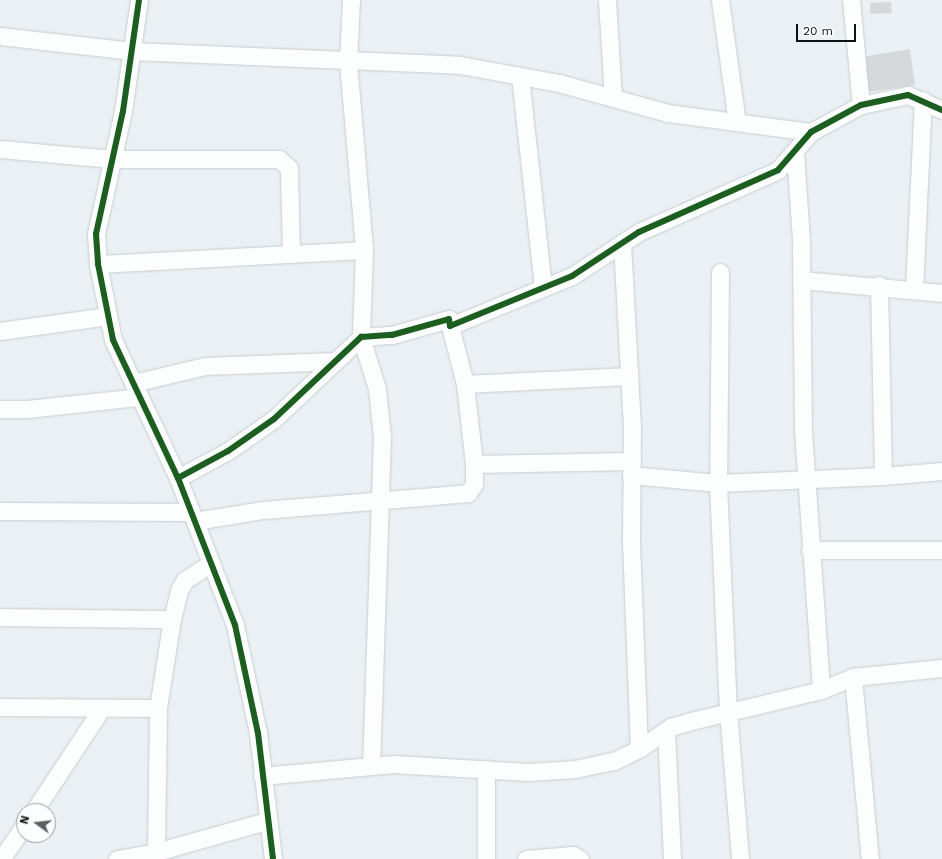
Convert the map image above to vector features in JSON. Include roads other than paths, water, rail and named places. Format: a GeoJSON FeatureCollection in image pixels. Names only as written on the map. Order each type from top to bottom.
{"type":"FeatureCollection","features":[{"type":"Feature","properties":{"kind":"street"},"geometry":{"type":"LineString","coordinates":[[139,0],[132,51],[113,159],[96,234],[98,264],[113,340],[178,478],[235,625],[258,733],[266,821],[273,859]]}},
{"type":"Feature","properties":{"kind":"street"},"geometry":{"type":"LineString","coordinates":[[351,0],[348,62],[364,250],[361,337],[377,389],[382,437],[371,766]]}},
{"type":"Feature","properties":{"kind":"street"},"geometry":{"type":"LineString","coordinates":[[607,0],[613,98]]}},
{"type":"Feature","properties":{"kind":"street"},"geometry":{"type":"LineString","coordinates":[[720,0],[737,122]]}},
{"type":"Feature","properties":{"kind":"street"},"geometry":{"type":"LineString","coordinates":[[851,0],[862,104]]}},
{"type":"Feature","properties":{"kind":"street"},"geometry":{"type":"LineString","coordinates":[[0,36],[132,51],[348,62],[460,65],[520,76],[613,98],[668,113],[811,132]]}},
{"type":"Feature","properties":{"kind":"street"},"geometry":{"type":"LineString","coordinates":[[520,76],[543,288]]}},
{"type":"Feature","properties":{"kind":"street"},"geometry":{"type":"LineString","coordinates":[[450,326],[572,276],[639,232],[778,170],[811,132],[862,104],[908,95],[923,100],[942,110]]}},
{"type":"Feature","properties":{"kind":"street"},"geometry":{"type":"LineString","coordinates":[[914,289],[923,100]]}},
{"type":"Feature","properties":{"kind":"street"},"geometry":{"type":"LineString","coordinates":[[0,149],[113,159],[279,159],[286,162],[289,168],[291,254]]}},
{"type":"Feature","properties":{"kind":"street"},"geometry":{"type":"LineString","coordinates":[[795,152],[802,280],[806,479],[821,690]]}},
{"type":"Feature","properties":{"kind":"street"},"geometry":{"type":"LineString","coordinates":[[622,243],[629,376],[639,749]]}},
{"type":"Feature","properties":{"kind":"street"},"geometry":{"type":"LineString","coordinates":[[98,264],[364,250]]}},
{"type":"Feature","properties":{"kind":"street"},"geometry":{"type":"LineString","coordinates":[[720,272],[718,483],[728,712],[740,859]]}},
{"type":"Feature","properties":{"kind":"street"},"geometry":{"type":"LineString","coordinates":[[802,280],[879,285],[942,293]]}},
{"type":"Feature","properties":{"kind":"street"},"geometry":{"type":"LineString","coordinates":[[879,285],[883,476]]}},
{"type":"Feature","properties":{"kind":"street"},"geometry":{"type":"LineString","coordinates":[[0,331],[108,316]]}},
{"type":"Feature","properties":{"kind":"street"},"geometry":{"type":"LineString","coordinates":[[0,511],[193,516],[468,493],[474,484],[474,464],[465,384],[449,319],[392,335],[361,337],[274,419],[228,451],[178,478]]}},
{"type":"Feature","properties":{"kind":"street"},"geometry":{"type":"LineString","coordinates":[[0,409],[28,409],[136,390],[205,366],[335,361]]}},
{"type":"Feature","properties":{"kind":"street"},"geometry":{"type":"LineString","coordinates":[[465,384],[629,376]]}},
{"type":"Feature","properties":{"kind":"street"},"geometry":{"type":"LineString","coordinates":[[474,464],[632,468],[718,483],[883,476],[942,470]]}},
{"type":"Feature","properties":{"kind":"street"},"geometry":{"type":"LineString","coordinates":[[810,550],[942,550]]}},
{"type":"Feature","properties":{"kind":"street"},"geometry":{"type":"LineString","coordinates":[[156,852],[158,708],[172,618],[179,590],[185,580],[211,563]]}},
{"type":"Feature","properties":{"kind":"street"},"geometry":{"type":"LineString","coordinates":[[0,617],[172,618]]}},
{"type":"Feature","properties":{"kind":"street"},"geometry":{"type":"LineString","coordinates":[[262,776],[393,764],[529,772],[575,769],[614,761],[639,749],[666,731],[728,712],[821,690],[853,677],[942,668]]}},
{"type":"Feature","properties":{"kind":"street"},"geometry":{"type":"LineString","coordinates":[[853,677],[870,859]]}},
{"type":"Feature","properties":{"kind":"street"},"geometry":{"type":"LineString","coordinates":[[0,708],[158,708]]}},
{"type":"Feature","properties":{"kind":"street"},"geometry":{"type":"LineString","coordinates":[[39,803],[102,708]]}},
{"type":"Feature","properties":{"kind":"street"},"geometry":{"type":"LineString","coordinates":[[666,731],[672,859]]}},
{"type":"Feature","properties":{"kind":"street"},"geometry":{"type":"LineString","coordinates":[[486,769],[486,859]]}},
{"type":"Feature","properties":{"kind":"street"},"geometry":{"type":"LineString","coordinates":[[117,859],[156,852],[266,821]]}},
{"type":"Feature","properties":{"kind":"street"},"geometry":{"type":"LineString","coordinates":[[1,859],[16,837]]}},
{"type":"Feature","properties":{"kind":"street"},"geometry":{"type":"LineString","coordinates":[[526,859],[573,855],[580,859]]}}]}
